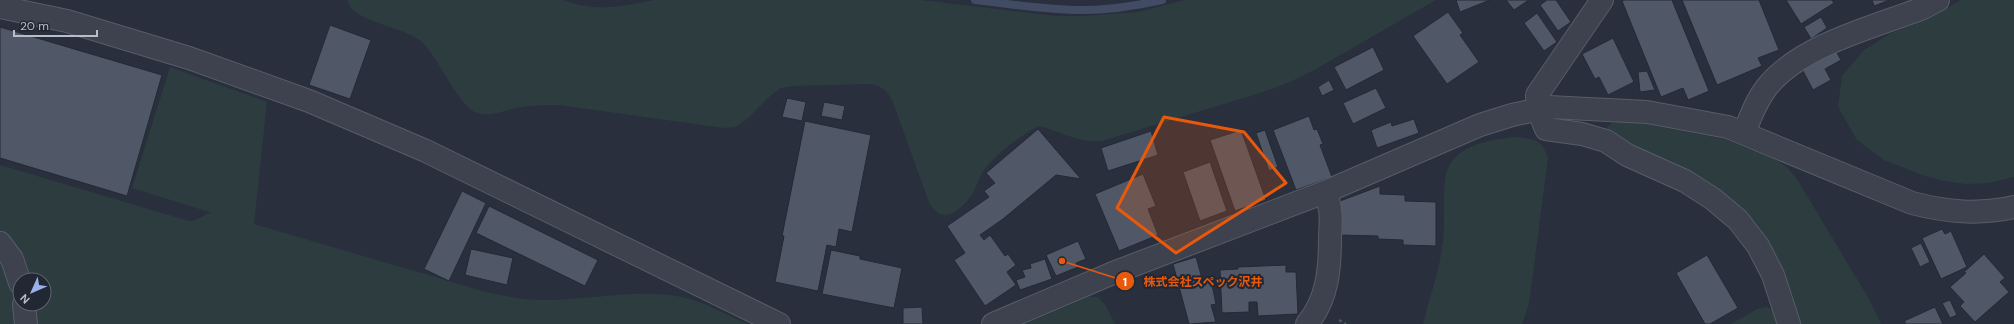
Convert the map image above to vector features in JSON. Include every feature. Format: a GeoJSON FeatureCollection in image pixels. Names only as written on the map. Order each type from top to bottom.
{"type":"FeatureCollection","features":[{"type":"Feature","properties":{"kind":"street"},"geometry":{"type":"LineString","coordinates":[[1602,0],[1538,96],[1538,109],[1546,129],[1582,134],[1606,141],[1628,155],[1685,181],[1713,199],[1738,220],[1758,246],[1774,275],[1789,324]]}},
{"type":"Feature","properties":{"kind":"street"},"geometry":{"type":"LineString","coordinates":[[1744,133],[1755,107],[1767,88],[1782,71],[1800,57],[1820,47],[1923,8],[1938,0]]}},
{"type":"Feature","properties":{"kind":"street"},"geometry":{"type":"LineString","coordinates":[[0,7],[67,21],[189,58],[309,101],[426,151],[779,324]]}},
{"type":"Feature","properties":{"kind":"street"},"geometry":{"type":"LineString","coordinates":[[993,324],[1113,273],[1325,192],[1480,125],[1512,115],[1549,107],[1579,107],[1647,112],[1728,127],[1919,204],[1938,210],[1965,213],[1992,212],[2014,208]]}},
{"type":"Feature","properties":{"kind":"street"},"geometry":{"type":"LineString","coordinates":[[1307,324],[1322,299],[1328,278],[1331,206],[1325,192]]}},
{"type":"Feature","properties":{"kind":"street"},"geometry":{"type":"LineString","coordinates":[[0,243],[12,259],[16,272]]}},
{"type":"Feature","properties":{"kind":"street"},"geometry":{"type":"LineString","coordinates":[[25,312],[26,324]]}},
{"type":"Feature","properties":{"kind":"highlighted area"},"geometry":{"type":"Polygon","coordinates":[[[1164,117],[1244,132],[1286,183],[1176,253],[1117,208],[1164,117]]]}},
{"type":"Feature","properties":{"kind":"shaded area"},"geometry":{"type":"Polygon","coordinates":[[[348,0],[563,0],[586,6],[608,7],[630,5],[653,0],[921,0],[1057,16],[1084,16],[1138,12],[1184,0],[1436,0],[1316,69],[1288,83],[1260,93],[1102,141],[1077,139],[1039,126],[1017,140],[990,163],[980,177],[969,199],[965,203],[953,213],[949,215],[942,215],[930,205],[892,100],[880,87],[870,84],[793,86],[781,88],[770,96],[747,119],[735,127],[723,128],[559,105],[527,106],[497,113],[482,114],[471,110],[464,103],[422,42],[404,32],[367,19],[351,7],[348,0]]]}},
{"type":"Feature","properties":{"kind":"shaded area"},"geometry":{"type":"Polygon","coordinates":[[[1961,0],[2014,0],[2014,177],[1989,183],[1966,184],[1944,181],[1922,175],[1884,160],[1857,140],[1838,107],[1842,76],[1864,50],[1891,33],[1928,19],[1961,0]]]}},
{"type":"Feature","properties":{"kind":"shaded area"},"geometry":{"type":"Polygon","coordinates":[[[170,67],[267,102],[254,224],[486,292],[522,299],[537,300],[561,300],[631,294],[666,295],[682,297],[699,302],[747,324],[0,324],[0,165],[189,221],[196,220],[206,214],[212,213],[132,188],[170,67]]]}},
{"type":"Feature","properties":{"kind":"shaded area"},"geometry":{"type":"Polygon","coordinates":[[[1619,122],[1645,124],[1724,139],[1774,159],[1787,167],[1797,179],[1869,299],[1881,324],[1796,324],[1763,243],[1609,133],[1607,127],[1612,123],[1619,122]]]}},
{"type":"Feature","properties":{"kind":"shaded area"},"geometry":{"type":"Polygon","coordinates":[[[1516,137],[1528,138],[1536,141],[1543,147],[1548,158],[1529,304],[1522,324],[1423,324],[1441,257],[1444,230],[1444,188],[1448,168],[1454,159],[1472,146],[1494,140],[1516,137]]]}},
{"type":"Feature","properties":{"kind":"shaded area"},"geometry":{"type":"Polygon","coordinates":[[[1088,297],[1098,297],[1106,306],[1115,324],[1025,324],[1088,297]]]}},
{"type":"Feature","properties":{"kind":"shaded area"},"geometry":{"type":"Polygon","coordinates":[[[1767,307],[1775,311],[1783,324],[1731,324],[1757,309],[1767,307]]]}},
{"type":"Feature","properties":{"kind":"building"},"geometry":{"type":"Polygon","coordinates":[[[1456,0],[1490,0],[1460,12],[1456,0]]]}},
{"type":"Feature","properties":{"kind":"building"},"geometry":{"type":"Polygon","coordinates":[[[1506,0],[1529,0],[1514,10],[1506,0]]]}},
{"type":"Feature","properties":{"kind":"building"},"geometry":{"type":"Polygon","coordinates":[[[1547,0],[1556,0],[1571,22],[1558,31],[1540,5],[1547,0]]]}},
{"type":"Feature","properties":{"kind":"building"},"geometry":{"type":"Polygon","coordinates":[[[1672,0],[1709,91],[1688,100],[1683,88],[1661,97],[1622,1],[1672,0]]]}},
{"type":"Feature","properties":{"kind":"building"},"geometry":{"type":"Polygon","coordinates":[[[1682,0],[1759,0],[1779,50],[1758,58],[1762,66],[1717,85],[1682,0]]]}},
{"type":"Feature","properties":{"kind":"building"},"geometry":{"type":"Polygon","coordinates":[[[1786,0],[1832,0],[1834,3],[1801,24],[1786,0]]]}},
{"type":"Feature","properties":{"kind":"building"},"geometry":{"type":"Polygon","coordinates":[[[1872,0],[1890,0],[1874,6],[1872,0]]]}},
{"type":"Feature","properties":{"kind":"building"},"geometry":{"type":"Polygon","coordinates":[[[1448,12],[1463,33],[1460,35],[1479,62],[1447,84],[1413,36],[1448,12]]]}},
{"type":"Feature","properties":{"kind":"building"},"geometry":{"type":"Polygon","coordinates":[[[1537,13],[1557,42],[1544,51],[1524,23],[1537,13]]]}},
{"type":"Feature","properties":{"kind":"building"},"geometry":{"type":"Polygon","coordinates":[[[1821,17],[1827,28],[1811,39],[1804,27],[1821,17]]]}},
{"type":"Feature","properties":{"kind":"building"},"geometry":{"type":"Polygon","coordinates":[[[330,25],[371,40],[350,99],[309,85],[330,25]]]}},
{"type":"Feature","properties":{"kind":"building"},"geometry":{"type":"Polygon","coordinates":[[[0,27],[162,75],[127,196],[0,158],[0,27]]]}},
{"type":"Feature","properties":{"kind":"building"},"geometry":{"type":"Polygon","coordinates":[[[1613,38],[1634,82],[1608,95],[1599,77],[1595,79],[1582,54],[1613,38]]]}},
{"type":"Feature","properties":{"kind":"building"},"geometry":{"type":"Polygon","coordinates":[[[1373,47],[1384,70],[1346,90],[1334,67],[1373,47]]]}},
{"type":"Feature","properties":{"kind":"building"},"geometry":{"type":"Polygon","coordinates":[[[1836,51],[1841,60],[1825,69],[1831,80],[1813,90],[1802,69],[1836,51]]]}},
{"type":"Feature","properties":{"kind":"building"},"geometry":{"type":"Polygon","coordinates":[[[1647,71],[1655,90],[1640,92],[1638,72],[1647,71]]]}},
{"type":"Feature","properties":{"kind":"building"},"geometry":{"type":"Polygon","coordinates":[[[1329,80],[1334,90],[1322,96],[1318,87],[1329,80]]]}},
{"type":"Feature","properties":{"kind":"building"},"geometry":{"type":"Polygon","coordinates":[[[1376,88],[1386,108],[1353,124],[1343,103],[1376,88]]]}},
{"type":"Feature","properties":{"kind":"building"},"geometry":{"type":"Polygon","coordinates":[[[787,98],[806,102],[802,121],[782,117],[787,98]]]}},
{"type":"Feature","properties":{"kind":"building"},"geometry":{"type":"Polygon","coordinates":[[[824,102],[845,106],[842,120],[821,116],[824,102]]]}},
{"type":"Feature","properties":{"kind":"building"},"geometry":{"type":"Polygon","coordinates":[[[1309,116],[1314,130],[1317,129],[1323,144],[1320,145],[1332,177],[1296,190],[1273,130],[1309,116]]]}},
{"type":"Feature","properties":{"kind":"building"},"geometry":{"type":"Polygon","coordinates":[[[1414,119],[1419,133],[1377,148],[1371,130],[1391,122],[1392,126],[1414,119]]]}},
{"type":"Feature","properties":{"kind":"building"},"geometry":{"type":"Polygon","coordinates":[[[805,121],[871,135],[852,232],[839,229],[836,247],[827,245],[818,291],[775,282],[784,236],[782,236],[805,121]]]}},
{"type":"Feature","properties":{"kind":"building"},"geometry":{"type":"Polygon","coordinates":[[[1038,129],[1081,179],[1056,175],[1003,219],[980,235],[984,240],[990,235],[1005,256],[1008,254],[1016,265],[1007,272],[1016,285],[985,306],[954,260],[965,253],[947,226],[989,197],[984,191],[995,183],[986,173],[1038,129]]]}},
{"type":"Feature","properties":{"kind":"building"},"geometry":{"type":"Polygon","coordinates":[[[1241,130],[1266,200],[1235,211],[1210,140],[1241,130]]]}},
{"type":"Feature","properties":{"kind":"building"},"geometry":{"type":"Polygon","coordinates":[[[1265,130],[1278,167],[1269,171],[1256,133],[1265,130]]]}},
{"type":"Feature","properties":{"kind":"building"},"geometry":{"type":"Polygon","coordinates":[[[1151,131],[1158,155],[1108,171],[1101,148],[1151,131]]]}},
{"type":"Feature","properties":{"kind":"building"},"geometry":{"type":"Polygon","coordinates":[[[1210,162],[1227,211],[1200,221],[1183,172],[1210,162]]]}},
{"type":"Feature","properties":{"kind":"building"},"geometry":{"type":"Polygon","coordinates":[[[1143,174],[1156,206],[1148,209],[1158,235],[1119,251],[1095,194],[1143,174]]]}},
{"type":"Feature","properties":{"kind":"building"},"geometry":{"type":"Polygon","coordinates":[[[1380,186],[1380,194],[1405,195],[1405,201],[1436,202],[1436,246],[1403,245],[1403,240],[1378,239],[1378,236],[1340,235],[1340,201],[1380,186]]]}},
{"type":"Feature","properties":{"kind":"building"},"geometry":{"type":"Polygon","coordinates":[[[462,191],[486,203],[449,281],[424,269],[462,191]]]}},
{"type":"Feature","properties":{"kind":"building"},"geometry":{"type":"Polygon","coordinates":[[[489,206],[598,260],[585,286],[476,233],[489,206]]]}},
{"type":"Feature","properties":{"kind":"building"},"geometry":{"type":"Polygon","coordinates":[[[1942,229],[1945,234],[1951,231],[1967,267],[1941,279],[1922,238],[1942,229]]]}},
{"type":"Feature","properties":{"kind":"building"},"geometry":{"type":"Polygon","coordinates":[[[1078,241],[1086,259],[1076,263],[1078,267],[1056,276],[1046,255],[1078,241]]]}},
{"type":"Feature","properties":{"kind":"building"},"geometry":{"type":"Polygon","coordinates":[[[1921,243],[1930,262],[1920,267],[1911,248],[1921,243]]]}},
{"type":"Feature","properties":{"kind":"building"},"geometry":{"type":"Polygon","coordinates":[[[471,249],[513,258],[507,285],[465,275],[471,249]]]}},
{"type":"Feature","properties":{"kind":"building"},"geometry":{"type":"Polygon","coordinates":[[[831,250],[860,256],[860,259],[902,268],[894,308],[822,294],[831,250]]]}},
{"type":"Feature","properties":{"kind":"building"},"geometry":{"type":"Polygon","coordinates":[[[1984,254],[2005,278],[2000,282],[2009,292],[1975,322],[1960,306],[1964,302],[1950,287],[1984,254]]]}},
{"type":"Feature","properties":{"kind":"building"},"geometry":{"type":"Polygon","coordinates":[[[1707,255],[1738,308],[1710,324],[1705,324],[1676,273],[1707,255]]]}},
{"type":"Feature","properties":{"kind":"building"},"geometry":{"type":"Polygon","coordinates":[[[1196,257],[1203,282],[1211,280],[1216,304],[1211,305],[1216,322],[1189,324],[1173,264],[1196,257]]]}},
{"type":"Feature","properties":{"kind":"building"},"geometry":{"type":"Polygon","coordinates":[[[1045,259],[1052,279],[1020,290],[1016,280],[1025,277],[1022,270],[1031,268],[1030,264],[1045,259]]]}},
{"type":"Feature","properties":{"kind":"building"},"geometry":{"type":"Polygon","coordinates":[[[1286,265],[1286,272],[1296,272],[1298,314],[1258,316],[1257,302],[1249,302],[1249,312],[1222,313],[1220,270],[1238,269],[1238,267],[1286,265]]]}},
{"type":"Feature","properties":{"kind":"building"},"geometry":{"type":"Polygon","coordinates":[[[1950,300],[1957,315],[1950,318],[1942,303],[1950,300]]]}},
{"type":"Feature","properties":{"kind":"building"},"geometry":{"type":"Polygon","coordinates":[[[922,307],[923,324],[903,324],[903,308],[922,307]]]}},
{"type":"Feature","properties":{"kind":"building"},"geometry":{"type":"Polygon","coordinates":[[[1935,307],[1943,324],[1906,324],[1904,321],[1935,307]]]}},
{"type":"Feature","properties":{"kind":"waterway"},"geometry":{"type":"LineString","coordinates":[[975,0],[1069,10],[1122,7],[1162,0]]}},
{"type":"Feature","properties":{"kind":"place","name":"株式会社スペック沢井"},"geometry":{"type":"Point","coordinates":[1062,261]}}]}
